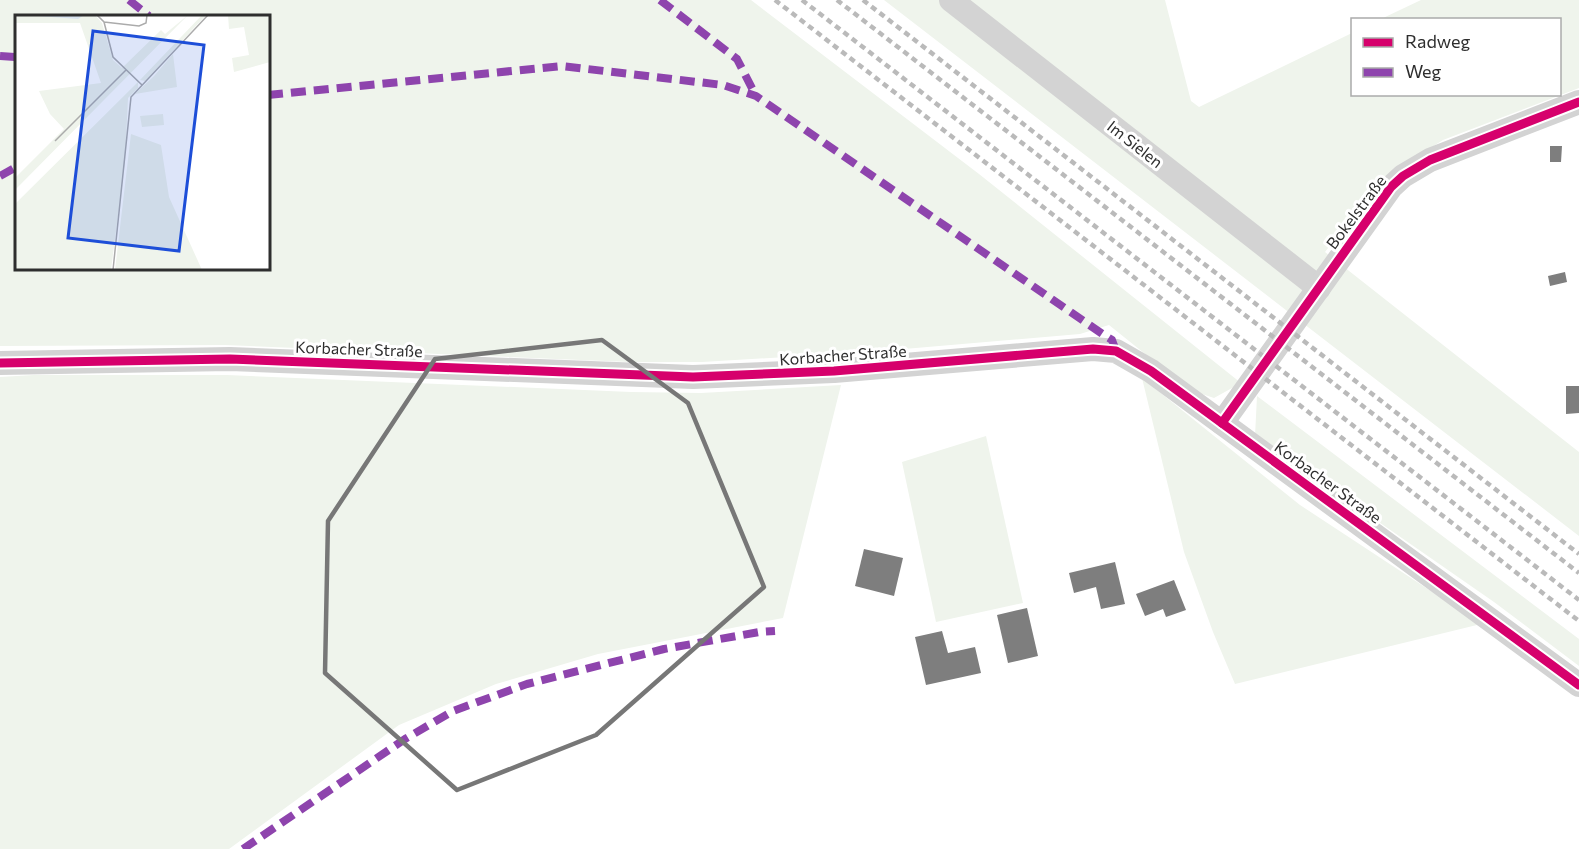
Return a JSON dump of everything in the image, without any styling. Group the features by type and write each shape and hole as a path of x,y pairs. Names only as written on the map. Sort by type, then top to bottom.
{"street":[{"name":"Im Sielen","path":"951,0 1319,288"},
{"name":"Bokelstraße","path":"1222,423 1391,187 1403,176 1430,159 1579,102"},
{"name":"Korbacher Straße","path":"0,363 230,359 693,377 834,371 1093,350 1116,351 1151,371 1579,685"}],"highlighted area":[{"path":"602,340 688,403 764,587 596,735 457,790 325,673 328,521 435,359"}],"shaded area":[{"path":"0,0 751,0 979,174 1241,383 1214,398 1190,390 1109,325 1080,334 869,352 702,362 630,362 225,345 0,346"},
{"path":"884,0 1165,0 1191,101 1199,107 1351,33 1351,96 1558,96 1443,140 1380,180 1325,252 1579,452 1579,536"},
{"path":"1421,0 1579,0 1579,88 1561,95 1561,18 1383,18"},
{"path":"227,375 701,393 841,385 783,618 598,654 496,684 399,725 229,849 0,849 0,377"},
{"path":"1142,378 1300,505 1481,624 1235,684 1184,552"},
{"path":"1257,396 1579,639 1579,666 1494,602 1255,436"},
{"path":"986,436 1023,603 936,622 902,462"}],"building":[{"path":"1550,146 1562,146 1561,162 1550,162"},
{"path":"1565,272 1567,282 1550,286 1548,276"},
{"path":"1566,386 1579,386 1579,413 1566,414"},
{"path":"864,549 903,558 894,596 855,586"},
{"path":"1115,562 1125,604 1101,609 1096,587 1074,593 1069,573"},
{"path":"1174,580 1186,610 1166,617 1163,609 1145,616 1136,594"},
{"path":"1027,608 1038,656 1008,663 997,615"},
{"path":"942,631 948,653 975,647 981,673 926,685 915,637"}],"railway":[{"path":"775,0 1579,621"},
{"path":"802,0 1579,600"},
{"path":"837,0 1579,573"},
{"path":"863,0 1579,554"}],"marked path":[{"path":"129,0 148,15"},
{"path":"660,0 737,59 756,96"},
{"path":"0,56 15,57"},
{"path":"270,95 562,66 723,85 756,96 1112,340 1116,351"},
{"path":"0,176 15,168"},
{"path":"243,849 405,739 453,711 527,684 664,649 775,631"}],"cycle path":[{"path":"1222,423 1391,187 1403,176 1430,160 1579,102"},
{"path":"0,363 230,359 693,377 834,371 1093,349 1116,351 1151,371 1579,685"}]}
